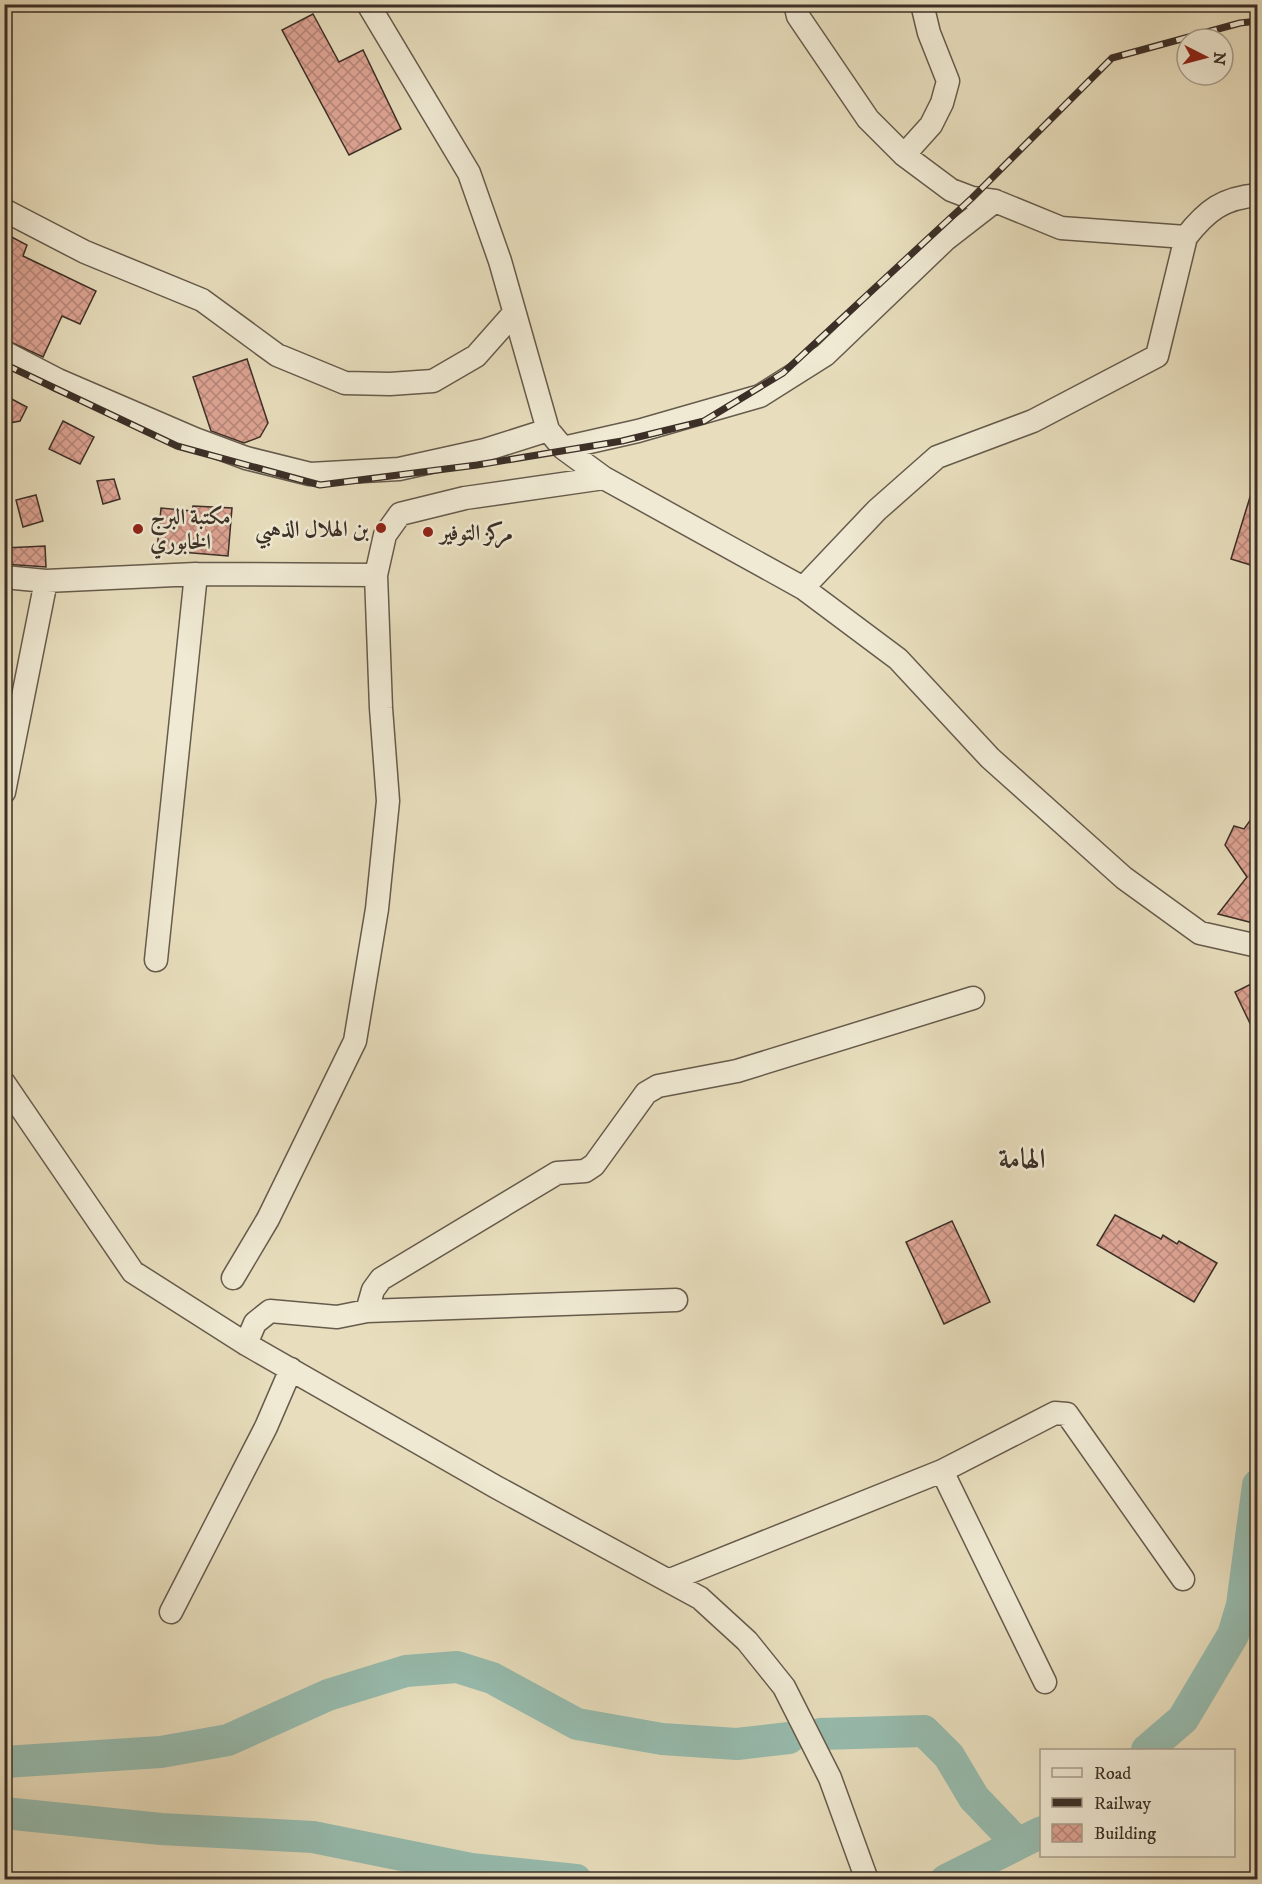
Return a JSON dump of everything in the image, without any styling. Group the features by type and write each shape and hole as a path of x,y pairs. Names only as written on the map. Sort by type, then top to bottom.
{"street":[{"path":"368,4 469,172 500,261 548,430 563,448 604,478 803,588 898,658 990,758 1124,878 1200,933 1257,946"},
{"path":"795,4 798,16 868,119 904,155 951,190 972,198 995,201 1061,228 1186,237"},
{"path":"904,155 931,125 942,103 948,81 927,27 922,4"},
{"path":"803,588 877,510 937,457 1033,421 1157,356 1186,237 1203,215 1235,197 1257,195"},
{"path":"563,448 638,431 760,396 825,355 946,239 995,201"},
{"path":"4,210 86,252 202,300 277,355 345,383 390,384 434,381 476,356 514,313"},
{"path":"4,352 58,380 195,438 246,458 310,474 399,469 486,450 548,430"},
{"path":"233,1278 268,1219 355,1041 377,909 388,801 381,708 376,575 385,535 400,514 465,498 604,478"},
{"path":"4,577 46,581 196,573 376,575"},
{"path":"156,960 196,573"},
{"path":"4,792 46,581"},
{"path":"367,1311 373,1290 381,1280 557,1173 585,1171 594,1165 646,1093 658,1086 737,1071 973,998"},
{"path":"4,1083 133,1272 246,1344 496,1487 700,1598 747,1641 784,1687 830,1778 867,1880"},
{"path":"246,1344 255,1323 263,1314 270,1311 338,1317 367,1311 676,1300"},
{"path":"171,1612 266,1427 291,1369"},
{"path":"670,1580 942,1471 1054,1413 1067,1414 1184,1579"},
{"path":"942,1471 1045,1682"}],"building":[{"path":"313,14 339,62 363,50 401,129 349,155 282,30"},
{"path":"4,233 27,245 23,256 96,291 80,324 62,316 43,357 4,339"},
{"path":"247,359 268,423 260,437 244,443 211,431 193,377"},
{"path":"4,395 27,407 20,421 4,424"},
{"path":"63,421 94,437 80,464 49,449"},
{"path":"114,479 120,499 103,504 97,481"},
{"path":"1254,484 1257,484 1257,567 1231,559"},
{"path":"36,495 43,521 23,527 16,500"},
{"path":"193,506 232,508 228,556 157,550 161,508 192,511"},
{"path":"45,546 46,567 4,564 4,548"},
{"path":"1257,811 1257,924 1218,914 1247,877 1225,845 1234,826 1244,829"},
{"path":"1257,981 1257,1038 1235,992"},
{"path":"1115,1215 1161,1239 1163,1235 1177,1244 1179,1241 1217,1263 1194,1302 1097,1245"},
{"path":"952,1221 990,1302 944,1324 906,1242"}],"waterway":[{"path":"1148,1749 1183,1719 1233,1635 1242,1605 1258,1485"},
{"path":"4,1762 161,1752 228,1740 328,1695 406,1671 457,1667 492,1678 577,1724 662,1739 737,1744 789,1738"},
{"path":"820,1734 924,1731 949,1756 974,1798 1018,1844 1040,1833"},
{"path":"4,1813 161,1829 313,1837 471,1869 576,1880"},
{"path":"946,1880 1018,1844"}],"railway":[{"path":"4,364 177,446 320,485 477,465 622,441 704,421 783,373 972,198 1112,58 1240,23 1258,21"}],"place":[{"name":"بن الهلال الذهبي","path":"381,528"},
{"name":"مكتبة البرج الخابوري","path":"138,529"},
{"name":"مركز التوفير","path":"428,532"}],"district":[{"name":"الهامة","path":"1022,1158"}]}
